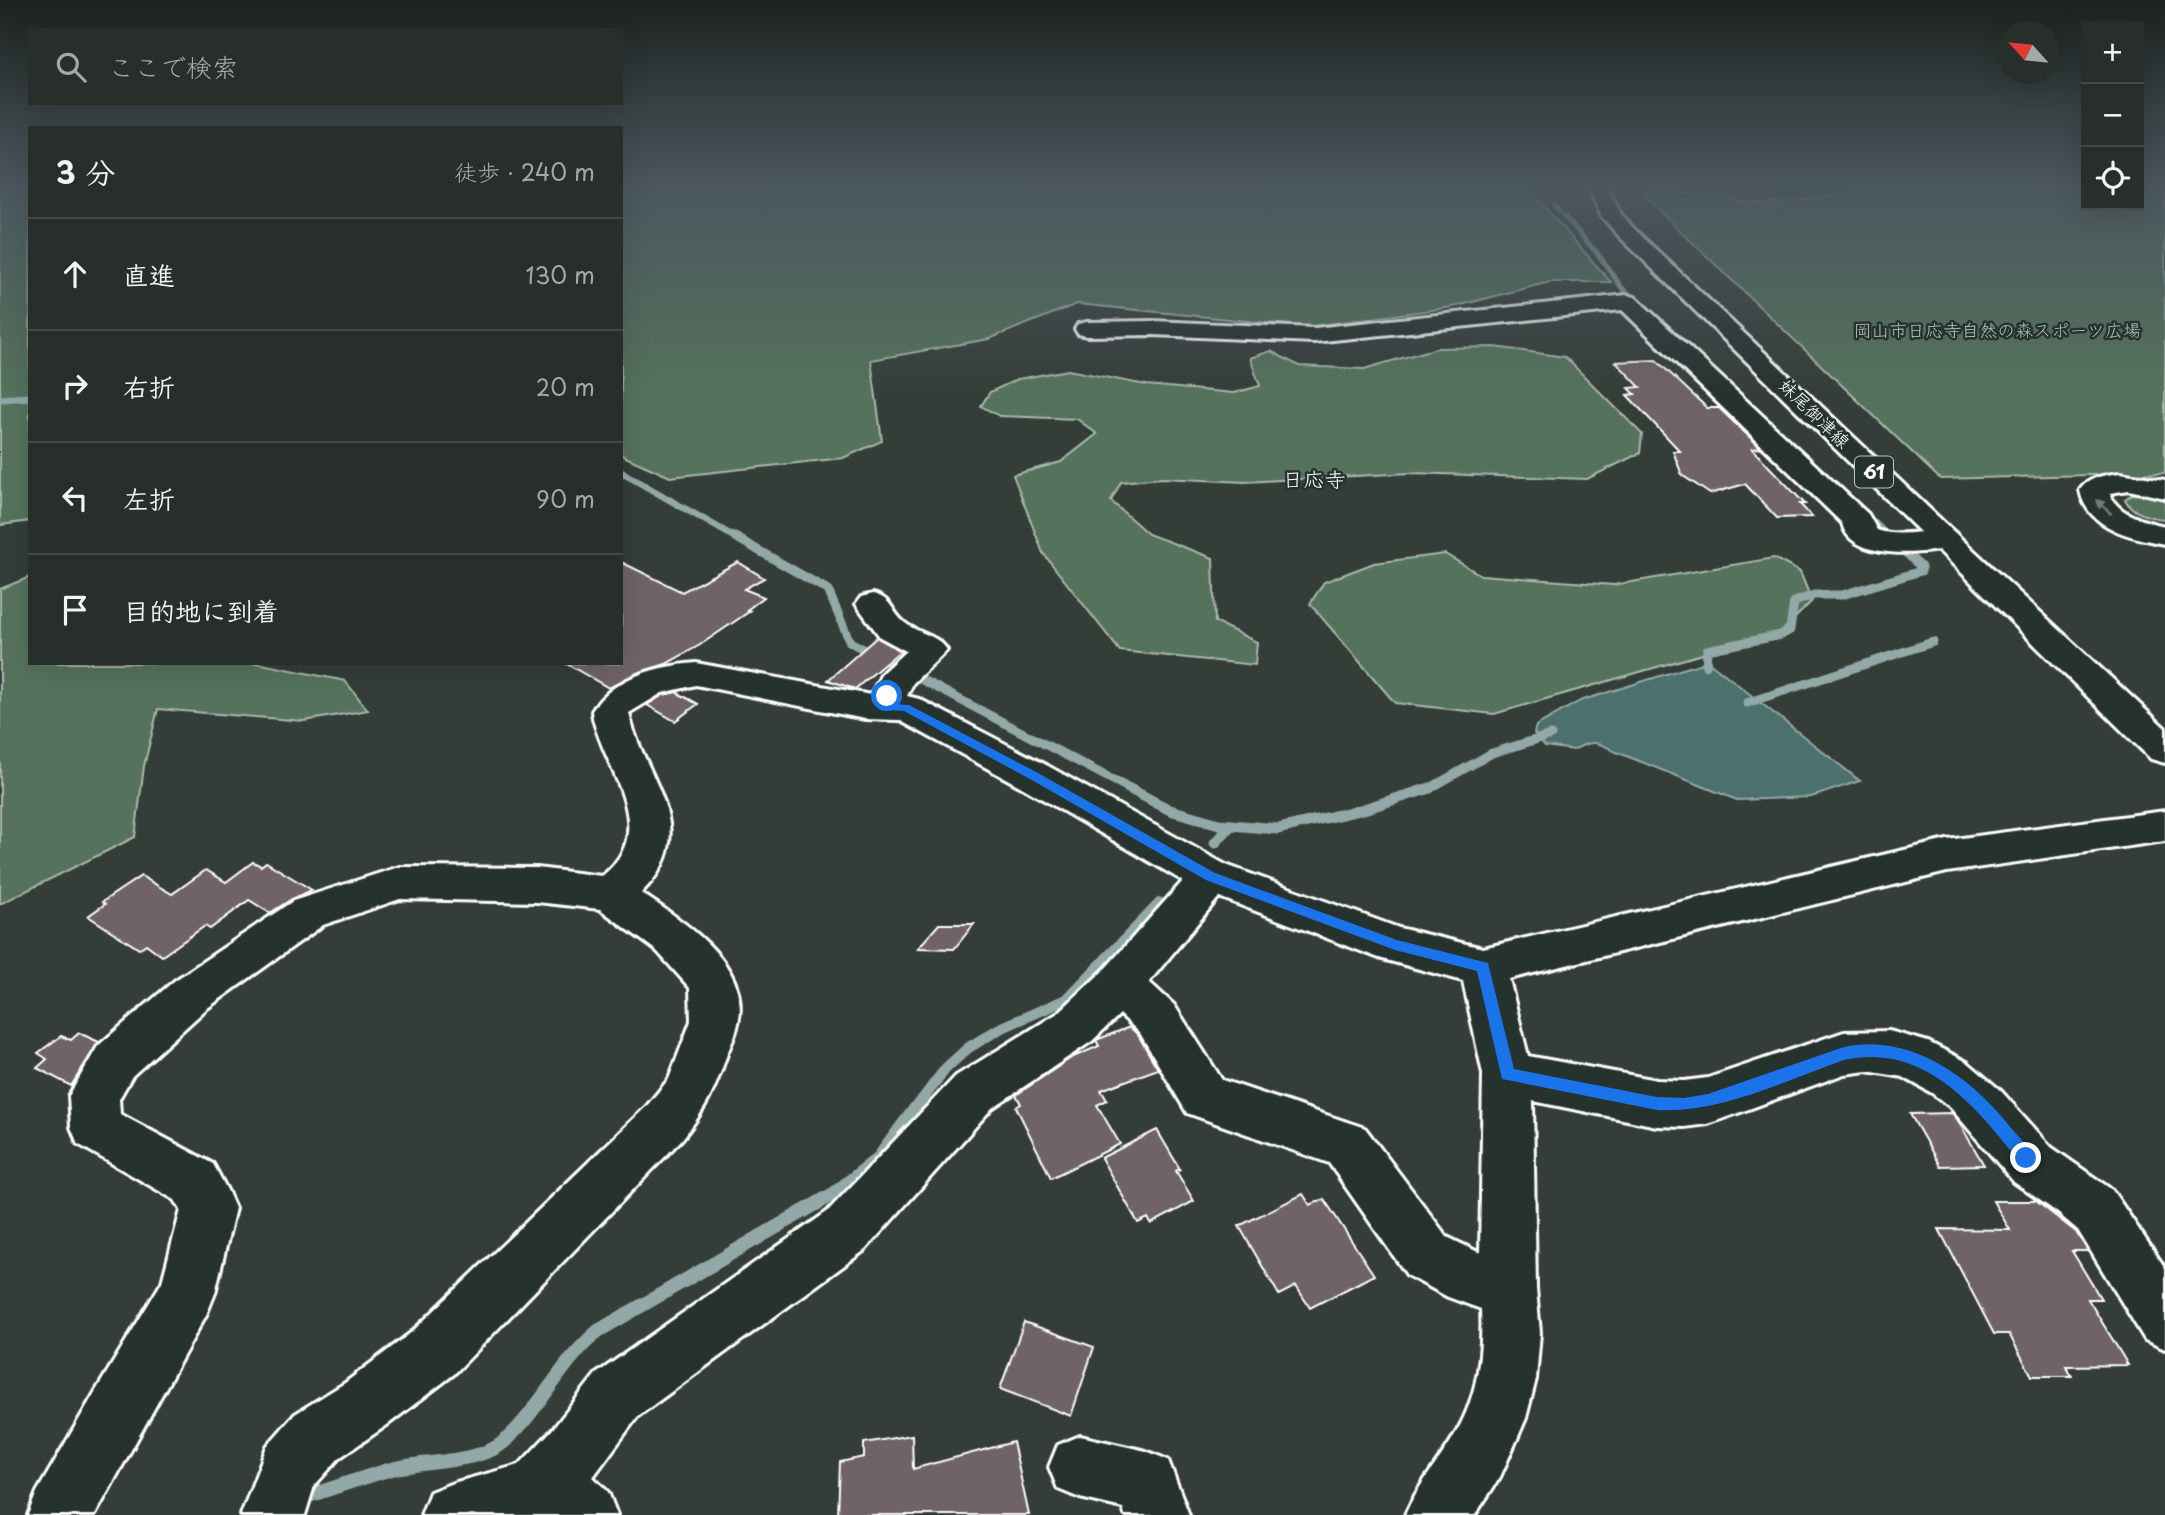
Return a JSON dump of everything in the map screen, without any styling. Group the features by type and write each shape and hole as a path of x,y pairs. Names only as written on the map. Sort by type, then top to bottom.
{"street":[{"name":"妹尾御津線","path":"1650,256 2165,750"},
{"path":"1087,329 1153,328 1314,335 1627,302 1857,520 1860,531 1870,540 1944,540"},
{"path":"2165,489 2116,482 2102,484 2095,490 2095,498 2114,517 2133,526 2165,535"},
{"path":"610,894 637,870 646,849 649,811 642,787 612,727 610,711 617,702 664,678 696,674 865,706 900,684 930,650 892,630 873,604"},
{"path":"900,684 905,708 1034,776 1211,877 1395,945 1483,967 1947,856 2165,826"},
{"path":"453,1515 537,1491 567,1496 574,1452 617,1395 846,1231 974,1092 1075,1027 1120,984 1211,877"},
{"path":"60,1515 187,1293 208,1208 194,1182 96,1127 94,1096 114,1061 190,995 308,913 399,883 537,885 610,894 673,938 702,968 713,985 715,1021 689,1092 664,1124 457,1331 366,1404 317,1436 289,1468 276,1503"},
{"path":"1437,1515 1478,1455 1496,1418 1506,1379 1511,1334 1508,1289 1508,1074 1483,967"},
{"path":"1120,984 1157,1018 1205,1097 1347,1145 1427,1256 1468,1277 1508,1289"},
{"path":"1508,1074 1657,1103 1684,1104 1708,1101 1844,1053 1864,1049 1886,1050 1909,1056 1931,1065 1966,1091 1998,1122 2026,1158 2079,1195 2096,1211 2165,1320"},
{"path":"1080,1467 1146,1482 1157,1515"}],"green space":[{"path":"0,256 28,256 28,521 0,525"},
{"path":"623,256 1588,256 1611,282 1550,282 1453,307 1307,327 1077,304 989,339 871,360 882,441 843,458 670,477 623,456"},
{"name":"岡山市日応寺自然の森スポーツ広場","path":"1706,256 2165,256 2165,473 1940,479"},
{"path":"1495,347 1565,357 1642,434 1640,453 1587,479 1411,473 1245,482 1161,478 1121,482 1111,501 1148,534 1213,558 1215,622 1257,642 1255,665 1120,651 1043,553 1013,475 1061,462 1097,434 1077,419 999,416 981,406 990,392 1018,379 1068,370 1146,385 1234,393 1260,386 1250,358 1271,351 1299,366 1364,369 1437,348"},
{"path":"2132,494 2165,500 2165,519 2147,516 2132,508 2125,499"},
{"path":"1445,554 1481,575 1614,585 1774,558 1800,572 1812,601 1782,631 1494,714 1395,703 1310,604 1324,582 1374,563"},
{"path":"28,578 28,665 267,665 345,681 368,710 304,721 158,709 144,766 135,837 0,904 0,589"}],"water":[{"path":"1708,661 1860,781 1811,797 1737,800 1599,744 1585,744 1574,750 1545,746 1534,733 1536,726 1580,701"}],"building":[{"path":"1656,360 1707,408 1719,408 1761,448 1752,449 1805,504 1800,504 1812,517 1777,518 1745,484 1710,494 1682,475 1673,451 1680,451 1627,395 1635,394 1629,388 1640,387 1616,362"},
{"path":"738,562 764,578 744,589 764,597 747,610 750,611 666,664 637,673 609,688 569,665 623,665 623,563 682,592"},
{"path":"877,637 900,651 855,689 828,680"},
{"path":"676,692 698,704 675,721 647,705 663,695"},
{"path":"253,862 261,866 266,862 312,890 270,913 249,900 210,929 205,926 162,956 146,944 139,949 88,916 105,904 102,902 141,876 172,894 206,870 226,882"},
{"path":"939,924 974,924 954,949 918,948"},
{"path":"1130,1027 1138,1035 1158,1069 1101,1090 1107,1100 1097,1105 1120,1144 1051,1178 1016,1107 1021,1104 1016,1095 1071,1058 1099,1046 1096,1040"},
{"path":"79,1033 99,1042 71,1086 37,1068 47,1059 38,1053 61,1036 71,1040"},
{"path":"1952,1113 1984,1165 1940,1166 1910,1114"},
{"path":"1157,1130 1180,1169 1176,1171 1194,1201 1151,1224 1148,1218 1138,1223 1101,1158"},
{"path":"1303,1194 1310,1205 1324,1199 1374,1275 1310,1308 1296,1286 1279,1295 1239,1226"},
{"path":"1993,1201 2036,1201 2076,1232 2088,1251 2072,1251 2101,1299 2088,1299 2128,1365 2066,1366 2072,1376 2032,1376 2009,1334 1994,1334 1939,1229 2010,1230"},
{"path":"1024,1322 1094,1347 1071,1416 1000,1389"},
{"path":"912,1435 913,1469 1013,1442 1029,1515 838,1515 840,1462 864,1457 864,1443"}],"waterway":[{"path":"1599,256 1622,288 1643,305"},
{"path":"0,399 28,397"},
{"path":"623,473 738,539"},
{"path":"1863,512 1891,539"},
{"path":"735,537 828,590 850,642 1132,790"},
{"path":"1706,666 1707,650 1781,635 1790,630 1794,602 1814,595 1842,595 1921,571 1921,567 1889,537"},
{"path":"1747,703 1933,642"},
{"path":"1427,790 1492,753 1551,735"},
{"path":"1128,788 1170,810 1231,825"},
{"path":"1231,825 1278,829 1364,809 1430,788"},
{"path":"1215,843 1231,825"},
{"path":"915,1109 946,1068 968,1048 999,1029 1067,999 1160,903"},
{"path":"300,1499 392,1469 482,1454 495,1448 518,1428 573,1357 598,1331 835,1193 879,1158 916,1108"}],"district":[{"name":"日応寺","path":"1314,480"}],"route":[{"path":"887,696 889,707 905,708 1034,776 1211,877 1395,945 1483,967 1508,1074 1657,1103 1684,1104 1708,1101 1844,1053 1864,1049 1886,1050 1931,1065 1966,1091 1998,1122 2026,1158"}]}
